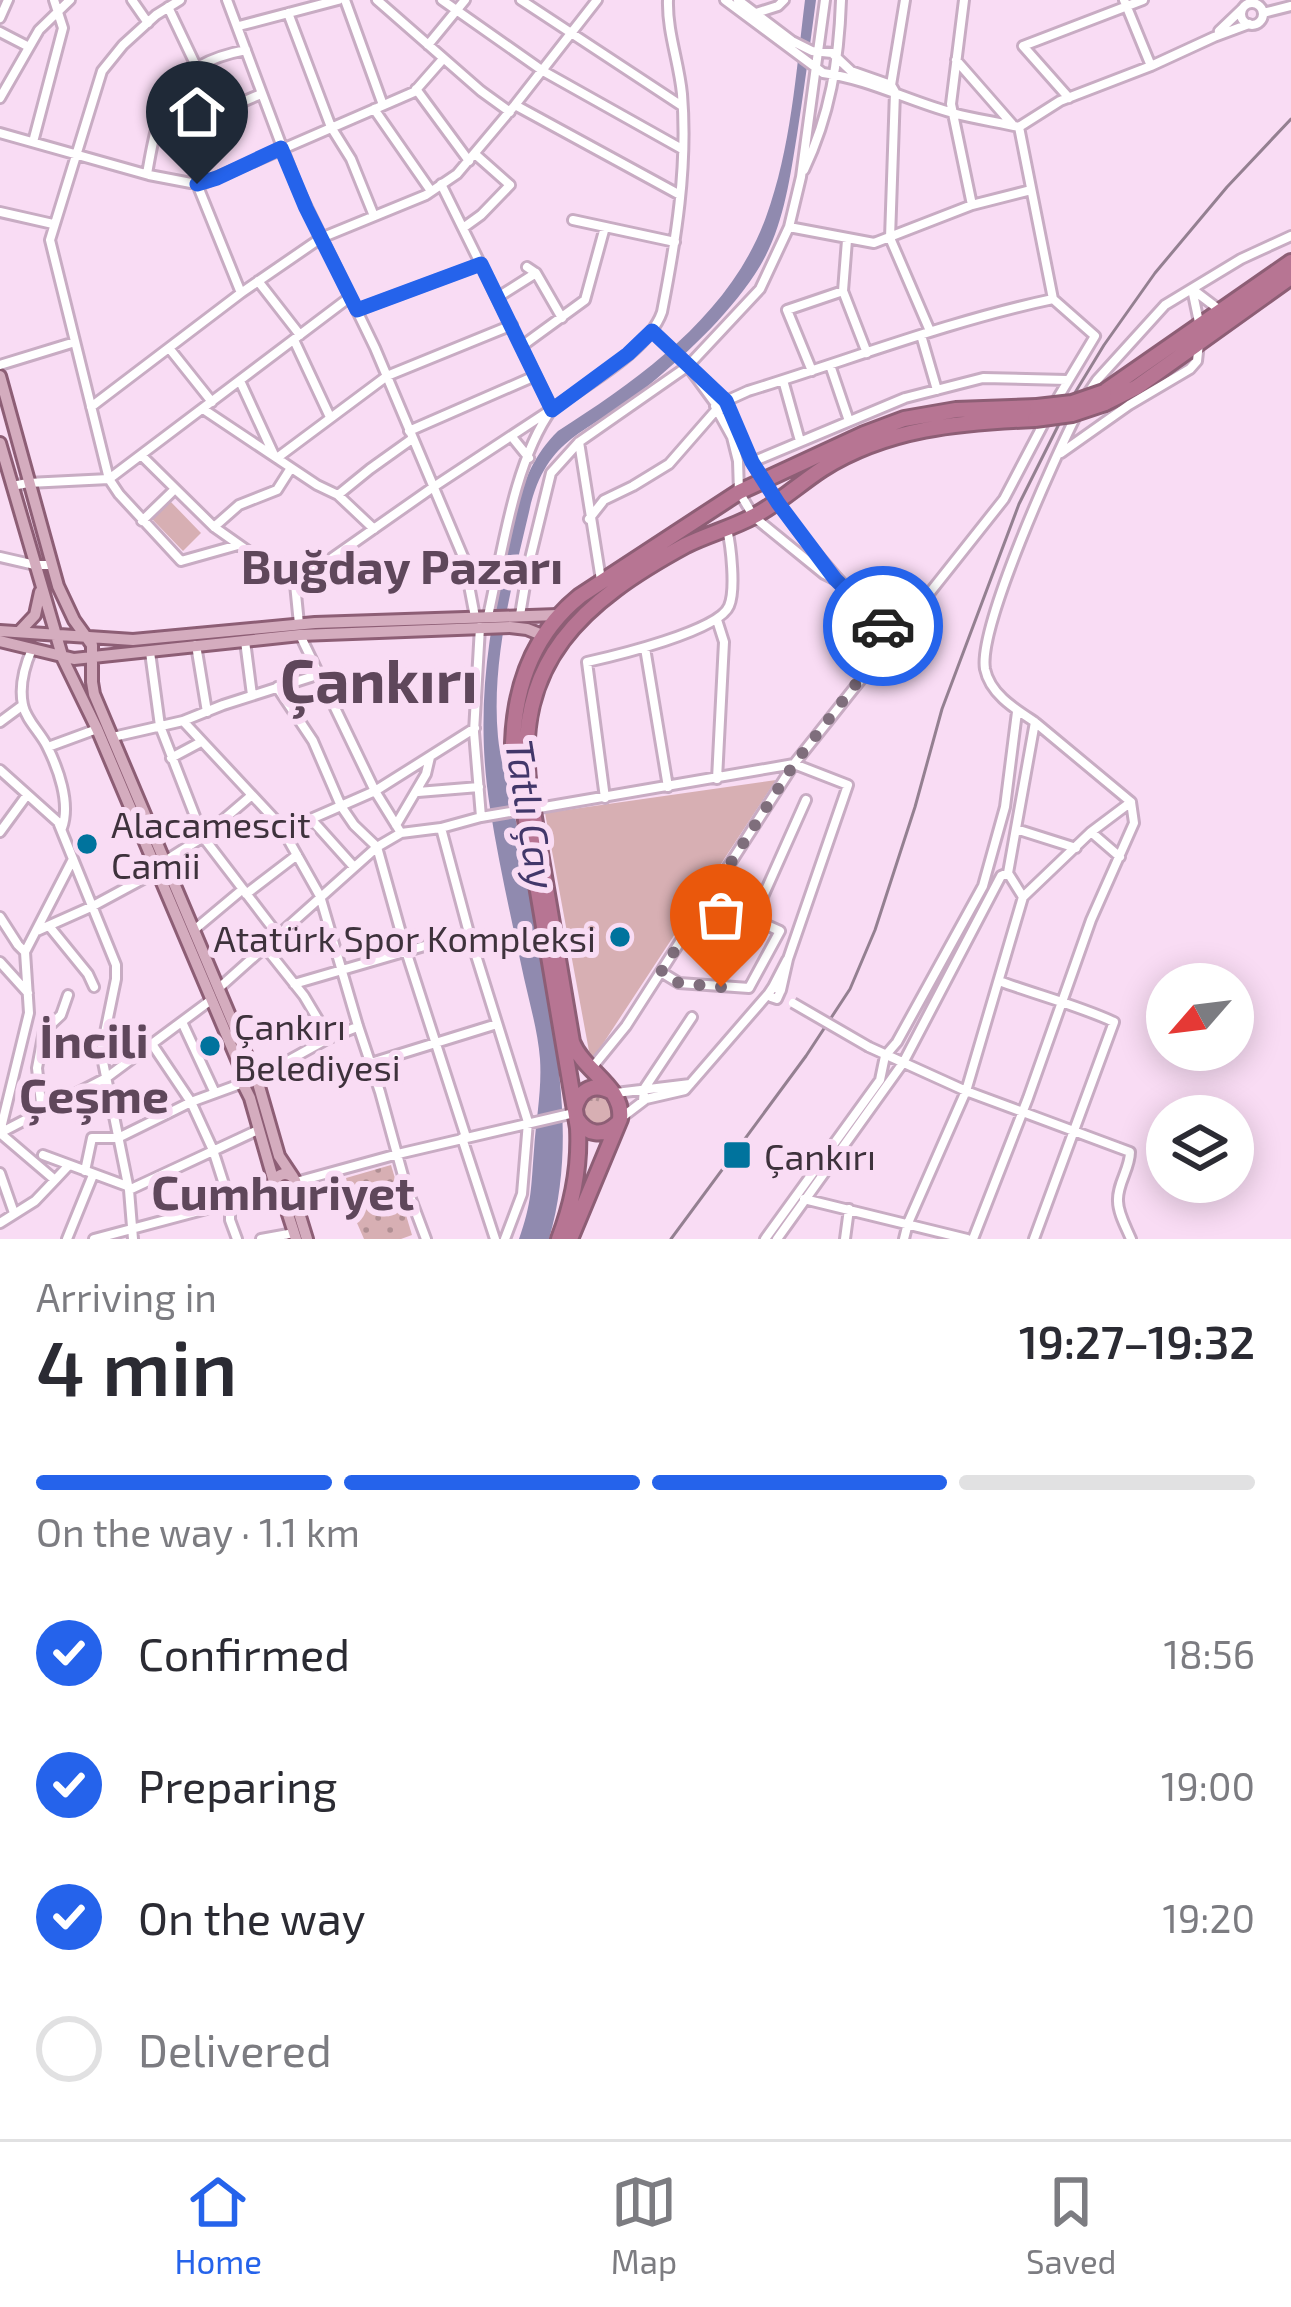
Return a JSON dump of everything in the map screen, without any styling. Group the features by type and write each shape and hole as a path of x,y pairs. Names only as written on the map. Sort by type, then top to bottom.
{"highway":[{"path":"559,1239 577,1172 573,1114 514,753 514,719 522,680 542,635 580,596 739,492 864,434 913,417 956,410 1072,414 1137,387 1221,311 1291,262"},
{"path":"1200,334 1291,277"},
{"path":"570,1239 621,1107 572,1042 524,810 528,715 552,656 582,615 608,594 689,544 754,517 822,470 888,438 942,425 1036,413"},
{"path":"573,1114 579,1097 592,1088 614,1093"},
{"path":"573,1114 595,1133 607,1131 620,1119"}],"main road":[{"path":"0,377 51,565 68,609 92,645 92,688 212,1000 250,1081 275,1189 295,1236"},
{"path":"0,443 62,657 219,988 280,1160 295,1182 307,1239"},
{"path":"17,633 37,610 41,583"},
{"path":"0,631 148,639 559,615"},
{"path":"515,619 542,635"},
{"path":"0,641 62,657 92,657 299,630"},
{"path":"275,1189 282,1174 295,1182"},
{"path":"275,1189 287,1197 295,1182"}],"street":[{"path":"0,18 8,0"},
{"path":"33,142 63,28 54,0"},
{"path":"0,98 5,78 39,30 70,0"},
{"path":"132,0 148,23"},
{"path":"180,0 123,45 102,71 50,239 109,479 181,561 238,545"},
{"path":"227,0 281,148 387,376 464,559 484,621"},
{"path":"239,26 341,0 378,107 431,191"},
{"path":"377,0 442,59 513,108 680,195"},
{"path":"442,0 543,70 682,149"},
{"path":"428,45 465,0"},
{"path":"521,0 682,106"},
{"path":"295,584 552,410 652,331 662,312 680,195 682,92 672,43 671,0"},
{"path":"724,0 815,58 824,73 893,88"},
{"path":"738,0 796,47"},
{"path":"515,619 550,473 579,442 688,366 760,289 789,227 801,177 825,0"},
{"path":"801,177 819,138 836,74 841,0"},
{"path":"904,0 893,88 890,238 926,333 937,390"},
{"path":"964,0 950,104 972,205"},
{"path":"1069,98 1023,46 1143,0"},
{"path":"92,407 321,238 431,191 457,174 572,35 594,1"},
{"path":"778,30 781,3"},
{"path":"756,14 781,3"},
{"path":"1126,4 1151,66"},
{"path":"1214,37 1244,5 1291,6"},
{"path":"1244,5 1241,17 1249,24"},
{"path":"168,7 197,68"},
{"path":"815,58 827,51 851,71 952,113 1016,126 1069,98 1258,23 1261,7"},
{"path":"288,13 331,127 351,159 374,216"},
{"path":"0,32 29,46"},
{"path":"147,174 155,126 178,83 212,57 246,50"},
{"path":"0,133 197,184 416,89 442,59"},
{"path":"590,1070 626,1026 794,764 1004,499 1095,336 1053,298 1016,126 956,60"},
{"path":"416,89 472,157 510,184 464,229"},
{"path":"161,110 226,109 261,94"},
{"path":"197,184 241,293"},
{"path":"441,184 552,410"},
{"path":"789,227 874,243 972,205 1030,190"},
{"path":"0,212 53,224"},
{"path":"574,220 675,242"},
{"path":"522,346 588,295 605,227"},
{"path":"801,1198 970,1239 1023,1112 1091,920 1134,824 1131,802 997,693 989,680 984,662 999,599 1057,456 1097,380 1156,314 1240,259 1291,236"},
{"path":"847,240 843,291 867,353"},
{"path":"357,310 481,264"},
{"path":"498,297 532,270 562,318"},
{"path":"258,281 297,338 330,417"},
{"path":"1191,289 1221,311"},
{"path":"1057,456 1197,361 1200,334 1191,289"},
{"path":"812,371 787,310 843,291"},
{"path":"12,486 109,479 350,297"},
{"path":"590,519 604,500 669,464 721,405 748,391 1007,308 1053,298"},
{"path":"276,458 387,376 512,325"},
{"path":"652,331 721,405 778,503 835,579 893,636"},
{"path":"0,365 75,342"},
{"path":"169,348 212,402"},
{"path":"830,365 849,421"},
{"path":"338,496 411,435 536,376"},
{"path":"752,462 904,398 983,378 1067,380"},
{"path":"783,380 800,441"},
{"path":"240,381 276,458"},
{"path":"721,405 738,460 739,492 754,517 835,579"},
{"path":"203,409 338,496 374,529"},
{"path":"486,816 475,728 484,621 515,496 552,410"},
{"path":"512,437 529,458"},
{"path":"579,442 601,582"},
{"path":"141,455 214,527 295,584"},
{"path":"214,527 239,505 277,490 291,468"},
{"path":"142,521 175,489"},
{"path":"604,797 587,662 644,648 717,620 729,607 733,554 727,529"},
{"path":"0,557 51,565"},
{"path":"295,584 299,630 317,675 399,829"},
{"path":"717,620 724,642 717,779"},
{"path":"245,640 253,695"},
{"path":"196,645 207,712"},
{"path":"644,648 668,787"},
{"path":"32,649 25,665 23,705 48,747 63,790 61,830"},
{"path":"149,650 160,726 203,837 278,935"},
{"path":"112,737 183,721 317,675"},
{"path":"277,687 313,741 341,806 377,848 495,1239"},
{"path":"0,722 23,705"},
{"path":"776,1239 880,1080 885,1056 983,886 1005,807 1017,710"},
{"path":"183,721 286,836 320,896 426,1239"},
{"path":"765,1239 902,1063 1005,874 1035,722"},
{"path":"286,836 311,819 376,791 475,728"},
{"path":"48,747 97,729"},
{"path":"171,758 202,742"},
{"path":"219,988 399,829 426,774 430,754"},
{"path":"399,829 441,828 486,816 794,764 848,784 776,993 685,1090 643,1101 620,1119"},
{"path":"0,770 58,822 116,965 101,1052 129,1188 133,1234"},
{"path":"417,792 479,787"},
{"path":"0,832 27,795"},
{"path":"44,925 93,906 160,867 252,795"},
{"path":"661,972 679,983 749,988 780,932 752,920 806,800"},
{"path":"904,1239 966,1090 1024,897 1091,832 1131,802"},
{"path":"311,819 354,867"},
{"path":"441,828 497,1024 532,1121 522,1194 506,1239"},
{"path":"1016,829 1076,848"},
{"path":"1091,832 1120,857"},
{"path":"991,863 1002,854 1011,859"},
{"path":"194,930 297,855"},
{"path":"0,1133 29,1013 26,952 44,925 73,859"},
{"path":"991,863 1024,897"},
{"path":"708,899 756,911"},
{"path":"0,916 26,952"},
{"path":"44,925 94,987"},
{"path":"294,984 469,933"},
{"path":"265,947 329,1038"},
{"path":"0,962 29,994"},
{"path":"999,981 1114,1022 1034,1239"},
{"path":"776,993 885,1056 1130,1152 1117,1205 1131,1239"},
{"path":"42,1112 38,1068 44,1031 61,1016 68,995"},
{"path":"0,1133 106,1078 212,1000"},
{"path":"643,1101 644,1089 692,1017"},
{"path":"182,1022 215,1093"},
{"path":"371,1063 497,1024"},
{"path":"68,1239 89,1173 92,1138 118,1138 191,1102 250,1081 358,1026"},
{"path":"152,1044 191,1102 213,1150 237,1239"},
{"path":"614,1093 692,1084"},
{"path":"295,1182 573,1114"},
{"path":"43,1155 129,1188 259,1130"},
{"path":"0,1133 56,1180"},
{"path":"0,1223 35,1201 68,1165"},
{"path":"0,1172 14,1214"},
{"path":"94,1239 133,1234 275,1189"},
{"path":"845,1239 849,1209"},
{"path":"261,1239 295,1236"}],"green space":[{"path":"170,501 201,533 183,551 152,519"},
{"name":"Atatürk Spor Kompleksi","path":"776,780 591,1062 545,813"},
{"path":"598,1095 609,1099 613,1110 609,1121 598,1125 587,1121 583,1110 587,1099"},
{"path":"391,1165 412,1235 364,1239 346,1178"}],"shaded area":[{"path":"805,0 816,0 797,135 784,207 765,258 731,306 688,351 642,391 558,451 537,486 516,567 500,652 498,737 553,1030 563,1134 562,1169 549,1239 519,1239 530,1195 540,1059 494,829 484,743 488,650 513,521 529,473 546,444 680,340 707,313 750,252 781,165"}],"railway":[{"path":"671,1239 850,989 875,930 942,709 1019,504 1073,396 1155,273 1291,119"}],"way so far":[{"path":"721,987 679,983 661,972 794,764 893,636 883,626"}],"place":[{"name":"Alacamescit Camii","path":"87,844"},
{"name":"Atatürk Spor Kompleksi","path":"620,937"},
{"name":"Çankırı Belediyesi","path":"210,1046"},
{"name":"Çankırı","path":"737,1155"}],"district":[{"name":"Buğday Pazarı","path":"402,565"},
{"name":"Çankırı","path":"379,679"},
{"name":"İncili Çeşme","path":"94,1066"},
{"name":"Cumhuriyet","path":"283,1191"}],"route":[{"path":"197,184 281,148 357,310 481,264 552,410 652,331 726,401 752,462 778,503 835,579 883,626"}],"water label":[{"name":"Tatlı Çay","path":"532,814"}]}
